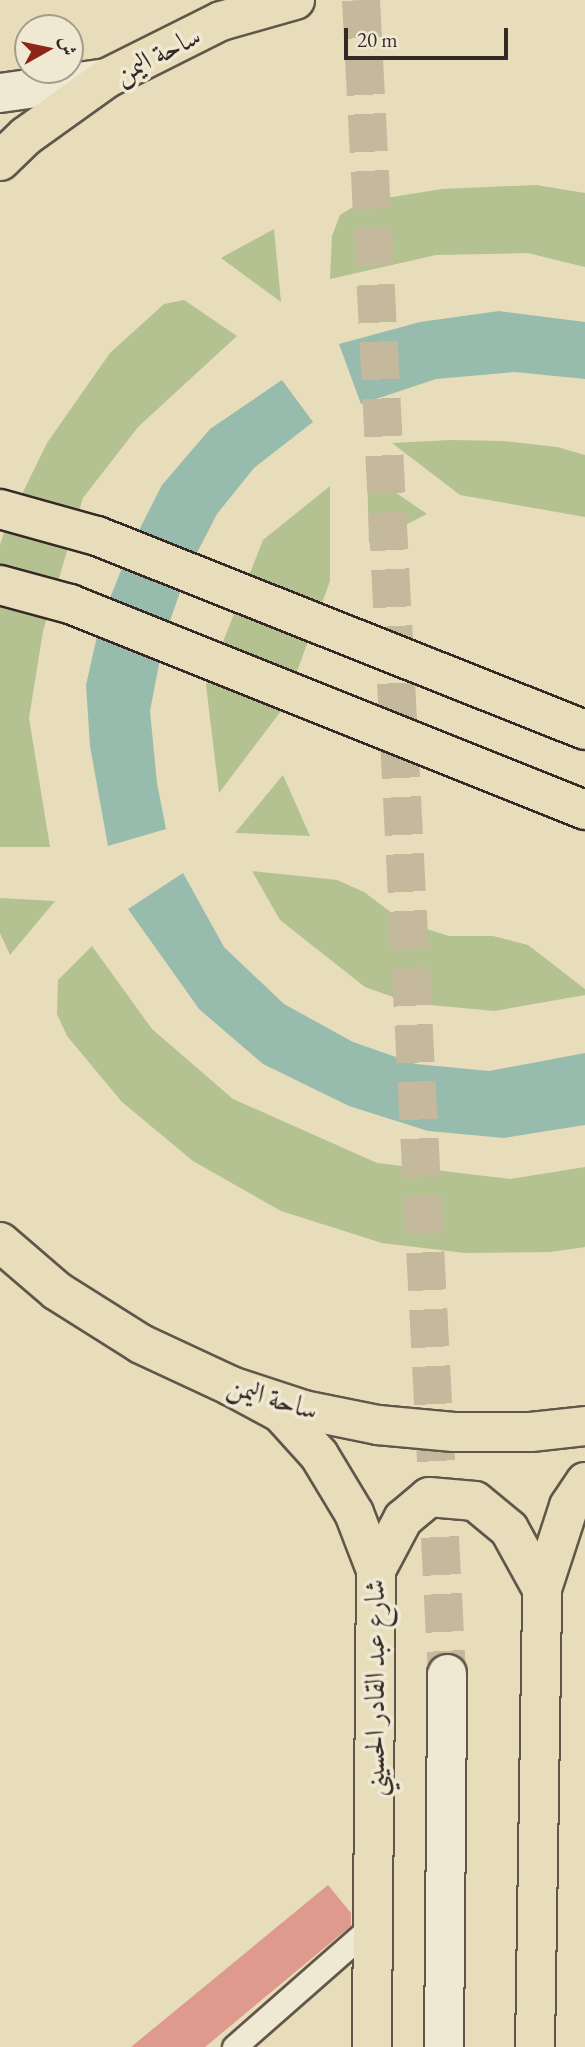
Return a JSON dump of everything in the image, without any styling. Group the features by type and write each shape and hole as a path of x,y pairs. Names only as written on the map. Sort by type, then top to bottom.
{"main road":[{"name":"ساحة اليمن","path":"0,161 26,136 107,78 220,21 295,0"},
{"path":"0,93 107,78"},
{"path":"0,509 97,536 585,730"},
{"path":"0,585 70,604 585,810"},
{"name":"ساحة اليمن","path":"0,1242 57,1291 141,1344 232,1387 304,1410 378,1425 454,1433 531,1432 585,1426"},
{"name":"شارع عبد القادر الحسيني","path":"232,1387 281,1413 319,1455 354,1513 376,1570 372,2047"},
{"path":"535,2047 542,1589 569,1506 585,1482"},
{"path":"376,1570 402,1519 429,1497 475,1501 509,1529 542,1589"},
{"path":"444,2047 447,1674"}],"lane":[{"path":"234,2047 373,1925"}],"green space":[{"path":"536,185 585,193 585,267 528,253 436,255 330,279 332,236 340,215 361,202 442,189"},
{"path":"274,229 281,302 221,258"},
{"path":"184,300 237,336 138,427 83,498 43,631 29,718 50,847 0,847 0,545 5,529 47,443 110,353 164,304"},
{"path":"504,441 557,447 585,455 585,517 460,495 392,443"},
{"path":"367,473 427,514 369,543"},
{"path":"330,486 330,581 284,707 219,793 206,685 263,540"},
{"path":"283,775 310,836 235,833"},
{"path":"252,871 337,880 364,892 396,916 420,927 449,936 493,936 528,945 585,989 585,995 494,1011 410,1003 365,987 280,920"},
{"path":"0,898 55,901 10,955 0,933"},
{"path":"92,946 152,1029 233,1099 377,1163 510,1179 585,1167 585,1247 551,1252 465,1253 382,1243 281,1211 193,1161 122,1102 67,1036 57,1014 58,980"}],"shaded area":[{"path":"499,311 585,322 585,379 515,372 436,379 361,404 339,344 420,322"},
{"path":"282,380 313,422 254,468 217,514 187,572 164,638 150,711 157,783 166,829 108,846 90,746 86,685 100,623 130,548 162,485 210,429"},
{"path":"183,873 224,947 284,1004 353,1042 416,1064 489,1071 585,1053 585,1125 504,1138 428,1131 349,1106 263,1064 199,1009 128,909"}],"building":[{"path":"328,1885 351,1913 351,1926 205,2047 131,2047"}],"tunnel":[{"path":"361,0 447,1674"}]}
